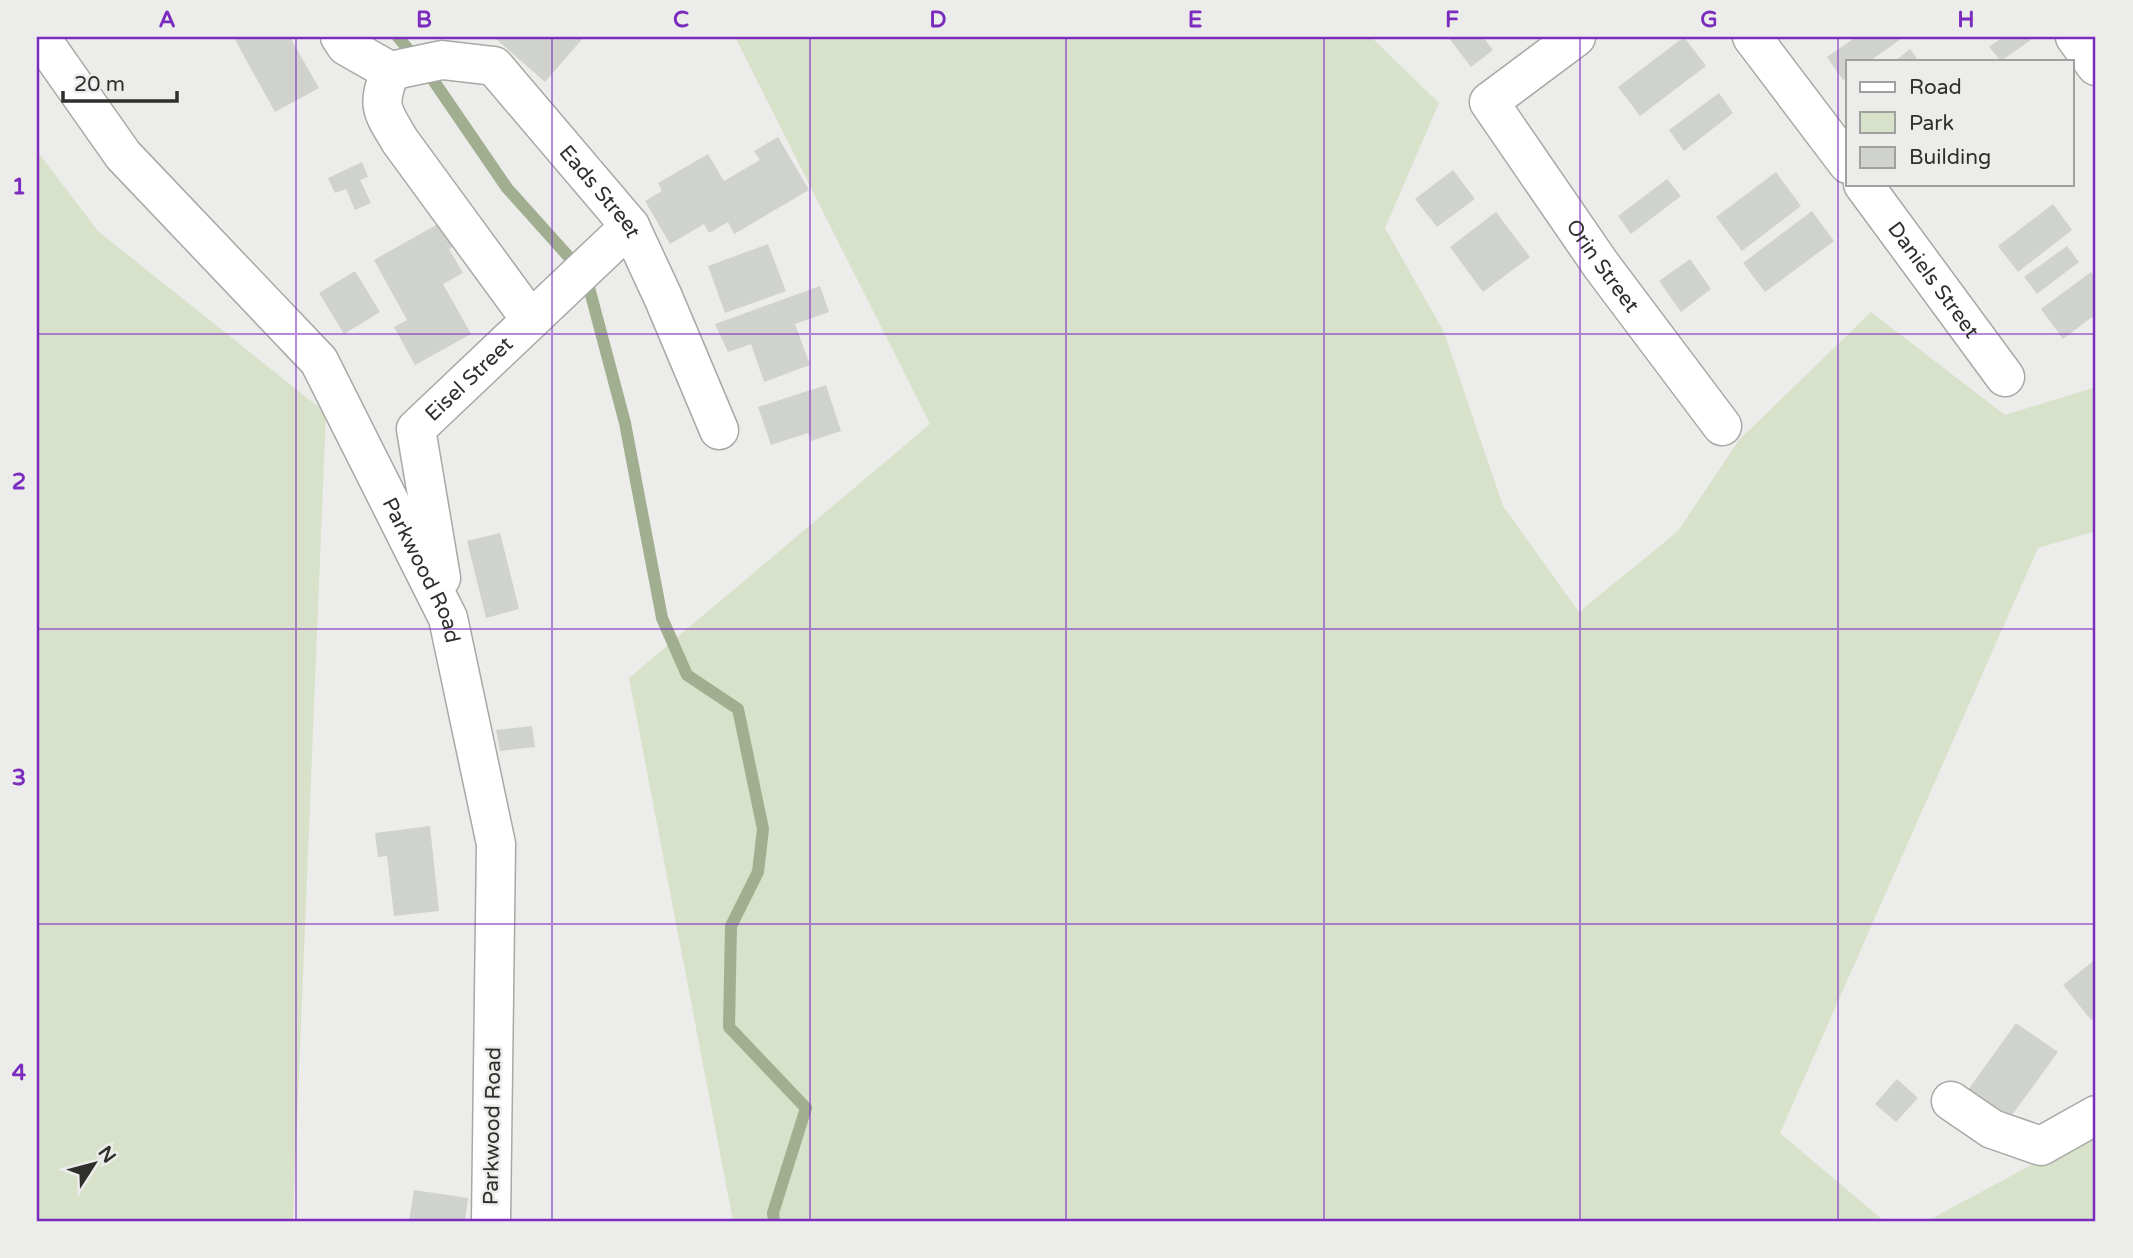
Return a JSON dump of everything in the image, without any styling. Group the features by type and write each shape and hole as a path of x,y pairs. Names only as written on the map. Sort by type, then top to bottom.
{"street":[{"name":"Parkwood Road","path":"40,37 123,155 319,361 448,618 496,844 491,1221"},
{"path":"340,37 346,46 390,71 381,96 383,112 400,141 530,320"},
{"name":"Orin Street","path":"1576,37 1489,102 1601,265 1722,426"},
{"path":"1752,37 1846,161"},
{"path":"2075,37 2096,66"},
{"name":"Eads Street","path":"390,71 442,60 494,66 617,238 663,297 719,430"},
{"name":"Daniels Street","path":"1864,186 2005,377"},
{"name":"Eisel Street","path":"448,618 416,429 617,238"},
{"path":"1951,1101 1992,1129 2041,1146 2096,1115"}],"green space":[{"path":"735,37 1371,37 1439,103 1385,228 1444,332 1503,506 1579,612 1678,531 1739,440 1871,312 2005,415 2096,387 2096,531 2038,548 1780,1133 1884,1221 733,1221 629,678 930,424"},
{"path":"37,151 98,231 326,413 293,1221 37,1221"},
{"path":"2096,1130 2096,1221 1927,1221"}],"building":[{"path":"290,37 319,88 275,112 234,38"},
{"path":"584,37 545,82 496,39"},
{"path":"1448,37 1483,37 1493,50 1471,67"},
{"path":"1684,37 1706,66 1640,116 1618,87"},
{"path":"1856,37 1901,39 1871,60 1846,60 1846,78 1843,80 1827,57"},
{"path":"2003,37 2028,37 2031,40 2002,60 1989,47"},
{"path":"1910,49 1918,60 1896,60"},
{"path":"1719,93 1733,113 1684,151 1669,130"},
{"path":"778,137 809,190 734,234 728,222 709,233 704,224 670,244 645,201 662,191 658,183 708,154 724,181 760,160 754,151"},
{"path":"362,162 368,177 360,180 371,203 355,210 346,189 335,193 328,178"},
{"path":"1453,170 1475,199 1437,227 1415,199"},
{"path":"1776,172 1801,206 1742,251 1716,217"},
{"path":"1667,179 1681,196 1631,234 1618,216"},
{"path":"2053,204 2072,230 2018,272 1998,246"},
{"path":"1812,211 1834,241 1765,292 1743,263"},
{"path":"1496,212 1530,257 1483,292 1450,247"},
{"path":"445,220 458,243 449,249 463,273 443,284 471,334 415,365 394,327 407,320 374,260"},
{"path":"768,244 786,291 725,313 708,266"},
{"path":"2067,246 2079,262 2037,294 2024,277"},
{"path":"1690,259 1711,289 1681,312 1659,281"},
{"path":"355,271 380,312 344,334 319,293"},
{"path":"2091,272 2096,280 2096,314 2063,339 2041,309"},
{"path":"820,286 829,312 795,324 810,365 764,382 751,344 728,352 715,324"},
{"path":"826,385 841,431 811,441 808,433 771,445 758,407"},
{"path":"500,533 519,609 486,618 467,541"},
{"path":"532,726 535,747 500,751 496,730"},
{"path":"430,826 439,911 394,916 387,856 378,857 375,833"},
{"path":"2096,959 2096,1016 2091,1020 2063,985"},
{"path":"2016,1023 2058,1052 2004,1126 1963,1097"},
{"path":"1897,1079 1918,1098 1896,1122 1875,1104"},
{"path":"414,1190 468,1198 465,1221 409,1221"}],"waterway":[{"path":"398,37 431,77 507,188 586,276 625,423 662,618 687,675 738,709 763,829 758,872 731,926 729,1027 806,1108 773,1213 774,1221"}]}
